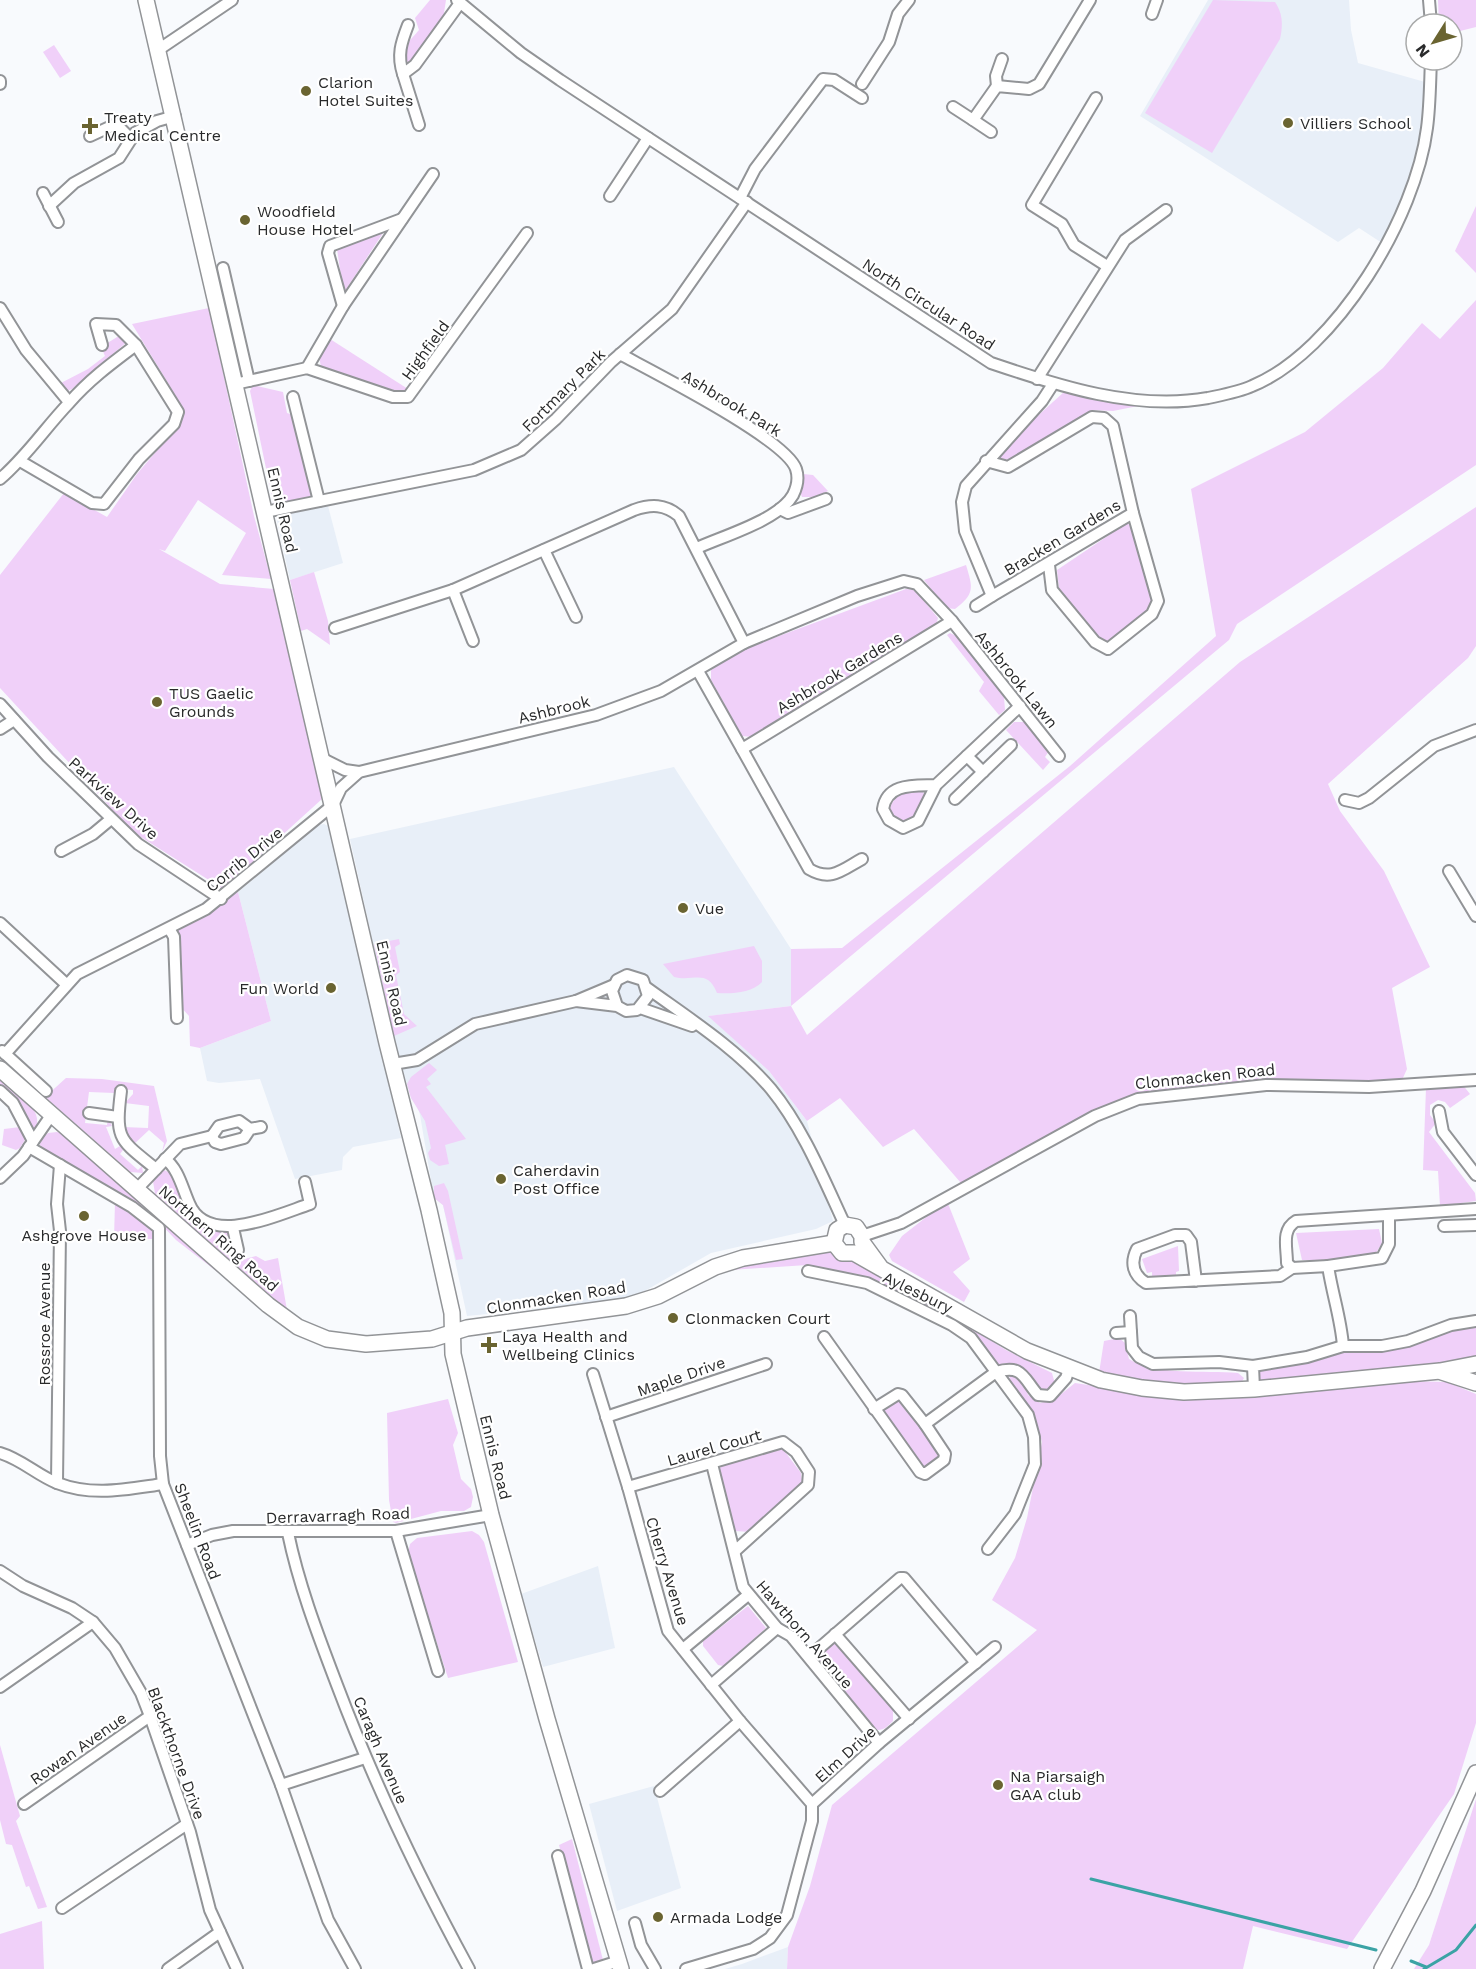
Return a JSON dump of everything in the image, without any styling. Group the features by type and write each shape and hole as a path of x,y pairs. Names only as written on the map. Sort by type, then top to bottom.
{"main road":[{"name":"Ennis Road","path":"146,0 242,382 264,512 429,1210 452,1313 453,1354 491,1515 547,1719 620,1965"},
{"name":"Northern Ring Road","path":"0,1069 268,1305 298,1327 327,1339 366,1344 432,1339 453,1333"},
{"path":"860,1244 842,1253 834,1243 837,1230 845,1225 856,1227 860,1244 881,1268 1027,1351 1101,1380 1142,1388 1184,1392 1254,1389 1440,1371 1476,1364"},
{"name":"Clonmacken Road","path":"453,1333 467,1328 626,1306 658,1296 715,1267 743,1258 834,1243"},
{"path":"1440,1371 1476,1383"},
{"path":"1382,1969 1423,1891 1476,1773"}],"street":[{"path":"158,50 232,0"},
{"path":"862,84 889,42 898,14 909,0"},
{"path":"997,86 1029,89 1039,84 1090,0"},
{"path":"1152,14 1157,0"},
{"path":"403,75 414,66 458,1"},
{"name":"North Circular Road","path":"458,1 528,58 982,358 1053,384 1160,402 1208,398 1252,386 1292,362 1322,333 1378,264 1397,229 1414,181 1427,129 1430,72"},
{"path":"408,25 399,49 399,60 419,125"},
{"path":"973,120 997,86 996,76 1002,59"},
{"name":"Fortmary Park","path":"264,512 478,469 521,450 541,434 620,354 672,309 743,200 755,169 823,79 834,80 862,98"},
{"path":"1096,98 1032,205 1062,224 1074,245 1107,266"},
{"path":"954,107 991,132"},
{"path":"49,206 56,203 74,183 119,158 130,138 157,121 175,116"},
{"path":"90,136 116,124 130,138"},
{"path":"610,196 648,138"},
{"path":"223,268 242,382 307,368 343,306 433,174"},
{"path":"43,193 58,222"},
{"path":"1037,378 1125,240 1166,210"},
{"path":"343,306 328,253 330,246 402,219"},
{"name":"Highfield","path":"307,368 393,397 408,397 527,233"},
{"path":"0,308 26,350 69,402"},
{"path":"20,461 92,503 104,504 139,459 178,416 176,406 136,345 116,325 95,319 102,345"},
{"path":"0,479 20,461 69,402 99,373 136,345"},
{"name":"Ashbrook Park","path":"620,354 755,431 780,450 796,467 798,482 792,497"},
{"name":"Bracken Gardens","path":"992,596 965,531 962,502 966,486 1042,401 1053,384"},
{"path":"293,397 319,501"},
{"name":"Bracken Gardens","path":"976,606 1133,513 1113,426 1104,418 1092,417 1008,467 986,461"},
{"path":"697,548 780,509 792,497 808,505"},
{"path":"780,509 788,513 826,499"},
{"path":"335,628 453,590 589,529 634,510 654,505 672,510 679,516 744,643"},
{"path":"1048,565 1053,590 1095,642 1108,649 1152,614 1158,601 1133,513"},
{"path":"544,550 576,617"},
{"name":"Ashbrook","path":"359,772 596,715 661,691 744,643 857,596 904,582 917,584 952,621"},
{"path":"453,590 473,641"},
{"name":"Ashbrook Lawn","path":"952,621 1059,756"},
{"name":"Ashbrook Gardens","path":"742,748 952,621"},
{"path":"698,671 809,868 820,876 833,875 862,859"},
{"name":"Parkview Drive","path":"0,704 138,844 221,899"},
{"path":"936,785 900,787 889,795 883,808 889,820 903,828 918,821 936,785 1020,706"},
{"path":"0,729 14,720"},
{"path":"1345,800 1359,802 1369,798 1434,746 1476,730"},
{"path":"955,799 1011,745"},
{"path":"968,756 983,772"},
{"path":"323,759 345,770 359,772"},
{"path":"333,805 341,788 359,772"},
{"name":"Corrib Drive","path":"3,1051 77,974 170,930 221,899 333,805"},
{"path":"61,851 93,834 111,819"},
{"path":"1449,871 1476,916"},
{"path":"1466,898 1476,892"},
{"path":"0,923 66,984"},
{"path":"170,930 174,937 177,1018"},
{"path":"393,1064 417,1060 475,1024 576,1001 614,985 622,977 633,975 643,980 647,988 711,1035 771,1090 794,1123 845,1225"},
{"path":"614,985 612,997 617,1006"},
{"path":"640,1008 646,1002 647,988"},
{"path":"576,1001 617,1006 627,1011 640,1008 651,1010 711,1035"},
{"path":"3,1051 46,1091"},
{"name":"Clonmacken Road","path":"860,1244 1095,1116 1138,1099 1266,1085 1369,1087 1476,1080"},
{"path":"0,1091 13,1103 31,1144"},
{"path":"121,1091 117,1124 123,1142 156,1169"},
{"path":"1439,1111 1443,1132 1476,1175"},
{"path":"89,1113 118,1117"},
{"path":"0,1178 31,1144 52,1114"},
{"path":"136,1190 165,1159 186,1141 212,1136 219,1126 239,1121 250,1129"},
{"path":"212,1136 215,1142 222,1144 244,1138 250,1129 261,1127"},
{"name":"Sheelin Road","path":"31,1144 60,1166 132,1208 159,1228 160,1456 163,1484 281,1785 328,1920 355,1969"},
{"path":"165,1159 173,1164 192,1212 200,1219 233,1228 310,1204 305,1182"},
{"name":"Rossroe Avenue","path":"57,1483 60,1231 57,1211 60,1166"},
{"path":"1292,1268 1287,1263 1286,1231 1296,1221 1389,1217 1476,1209"},
{"path":"1196,1281 1191,1242 1186,1235 1175,1235 1137,1249 1132,1258 1134,1270 1146,1283 1196,1281 1280,1276 1292,1268 1328,1266 1382,1258 1389,1244 1389,1217"},
{"path":"1444,1226 1476,1225"},
{"path":"233,1228 238,1250"},
{"path":"1328,1266 1334,1304 1341,1323 1343,1346"},
{"name":"Aylesbury","path":"808,1271 867,1283 952,1325 971,1338 1028,1415 1034,1437 1035,1464 1015,1514 988,1549"},
{"path":"1130,1316 1132,1348 1139,1357 1154,1364 1219,1362 1253,1366 1307,1357 1343,1346 1382,1346 1408,1341 1451,1325 1476,1321"},
{"path":"1116,1333 1131,1332"},
{"path":"824,1337 874,1410 920,1472 925,1474 944,1460 945,1454 902,1395 898,1394 874,1410"},
{"name":"Maple Drive","path":"606,1417 766,1364"},
{"path":"1253,1366 1254,1389"},
{"path":"925,1424 996,1372 1009,1368 1021,1371 1038,1395 1050,1396 1066,1378 1069,1369"},
{"name":"Cherry Avenue","path":"593,1374 628,1487 668,1631 740,1721 812,1804"},
{"name":"Laurel Court","path":"628,1487 783,1442 796,1452 809,1472 808,1485 735,1551"},
{"path":"0,1453 57,1483 108,1493 163,1484"},
{"name":"Hawthorn Avenue","path":"712,1464 743,1587 777,1628 791,1636 879,1743"},
{"name":"Derravarragh Road","path":"187,1545 212,1535 233,1532 396,1531 491,1515"},
{"path":"396,1531 438,1671"},
{"name":"Caragh Avenue","path":"288,1533 298,1579 365,1758 416,1866 469,1969"},
{"path":"730,1533 748,1540"},
{"name":"Blackthorne Drive","path":"0,1572 22,1586 72,1608 93,1622 116,1648 141,1693 150,1716 187,1824 210,1910 237,1969"},
{"path":"809,1658 895,1580 904,1578 976,1663"},
{"path":"683,1649 748,1595"},
{"path":"0,1687 93,1622"},
{"path":"711,1685 777,1628"},
{"path":"835,1634 909,1719"},
{"name":"Elm Drive","path":"686,1969 753,1949 770,1938 787,1915 812,1821 812,1804 879,1743 995,1647"},
{"name":"Rowan Avenue","path":"24,1804 150,1716"},
{"path":"660,1791 740,1721"},
{"path":"281,1785 365,1758"},
{"path":"62,1908 187,1824"},
{"path":"558,1856 588,1969"},
{"path":"635,1923 641,1946 655,1969"},
{"path":"168,1969 220,1932"},
{"path":"594,1969 620,1965"}],"shaded area":[{"path":"430,0 446,0 444,13 448,14 413,61 408,63 405,49 419,30 415,18"},
{"name":"Villiers School","path":"1208,0 1349,0 1351,30 1358,63 1425,82 1423,130 1403,200 1382,243 1359,228 1338,242 1140,116"},
{"path":"1213,0 1275,2 1280,11 1282,24 1280,39 1212,153 1145,113"},
{"path":"1438,0 1476,0 1476,27 1464,30 1464,12 1438,12"},
{"path":"54,45 71,71 60,78 43,52"},
{"path":"1476,206 1476,273 1455,251"},
{"path":"383,231 345,291 339,276 341,276 337,249"},
{"path":"1476,300 1476,465 1237,624 1229,640 791,1006 791,949 842,948 1070,766 1216,636 1191,489 1305,432 1383,368 1422,323 1440,339"},
{"name":"TUS Gaelic Grounds","path":"209,308 254,516 271,579 222,575 246,533 198,500 165,551 159,549 220,584 274,589 322,799 223,889 133,832 0,688 0,575 64,493 107,517 137,474 182,421 180,403 132,324"},
{"path":"122,334 128,341 72,389 67,391 59,384 88,369 105,356 101,347"},
{"path":"330,339 408,389 400,392 321,368 319,355"},
{"path":"252,387 283,392 287,413 293,415 312,494 309,498 274,507 250,391"},
{"path":"1064,392 1148,404 1113,411 1092,410 1017,457 999,461 996,455 1000,450"},
{"path":"803,474 813,475 828,491 816,497 802,497 800,492"},
{"path":"328,506 343,563 290,580 276,516"},
{"path":"1476,507 1476,646 1468,658 1328,784 1340,811 1384,871 1430,967 1392,988 1407,1069 1402,1080 1138,1095 961,1183 914,1129 883,1147 840,1098 807,1121 769,1071 708,1016 791,1006 807,1035 1240,662"},
{"path":"1127,523 1135,529 1153,599 1150,607 1109,642 1098,639 1059,588 1057,570"},
{"path":"966,565 971,585 969,595 955,609 946,608 924,580"},
{"path":"314,572 328,621 330,645 307,629 301,631 290,580"},
{"path":"906,589 915,590 938,618 936,625 752,737 742,736 711,680 711,670 744,649"},
{"path":"950,633 956,636 1004,697 1005,710 999,715 979,691 984,682 947,635"},
{"path":"1014,722 1024,722 1049,751 1045,757 1050,762 1043,770 1006,730"},
{"path":"674,767 791,949 791,1006 709,1016 769,1071 807,1121 833,1221 816,1229 711,1253 629,1300 467,1316 443,1205 434,1198 420,1115 417,1105 411,1098 396,1047 350,839"},
{"path":"920,790 926,795 910,824 897,822 889,812 893,801 900,795"},
{"path":"324,824 330,827 401,1138 353,1147 343,1157 342,1170 295,1179 260,1079 219,1083 207,1081 200,1048 271,1021 238,892 318,825"},
{"path":"238,892 271,1021 200,1048 190,1046 189,1016 179,1005 178,931"},
{"path":"399,939 400,944 395,947 400,972 396,975 404,1014 417,1026 394,1036 374,944"},
{"path":"754,946 762,961 762,982 758,986 741,992 717,993 713,985 704,978 674,977 663,964"},
{"path":"429,1063 437,1070 427,1079 431,1084 426,1087 466,1139 445,1145 449,1164 439,1166 430,1160 428,1153 431,1148 425,1121 411,1098 407,1084 411,1077"},
{"path":"0,1078 32,1108 37,1122 35,1130 33,1131 0,1087"},
{"path":"66,1078 102,1079 154,1086 167,1141 162,1152 164,1143 149,1130 133,1145 123,1127 148,1128 149,1106 125,1103 133,1094 133,1090 115,1089 114,1093 89,1092 85,1123 107,1125 108,1118 112,1126 106,1127 115,1149 120,1146 123,1150 120,1154 138,1170 142,1166 143,1173 130,1172 45,1097"},
{"path":"1462,1084 1470,1094 1450,1108 1445,1102 1438,1100 1430,1105 1430,1115 1436,1123 1429,1132 1475,1193 1476,1201 1440,1206 1438,1171 1423,1170 1426,1088"},
{"path":"20,1127 26,1138 20,1148 16,1150 2,1145 4,1129"},
{"path":"48,1133 63,1134 233,1284 176,1240 156,1219 135,1204 41,1148 39,1141"},
{"path":"164,1170 178,1184 192,1219 229,1233 233,1258 237,1261 256,1256 265,1261 278,1258 287,1310 155,1194 153,1181"},
{"path":"444,1183 448,1191 463,1259 456,1260 443,1205 434,1198 434,1186"},
{"path":"947,1201 970,1259 953,1272 970,1291 964,1302 892,1261 889,1255 902,1236"},
{"path":"115,1202 152,1227 155,1239 114,1239"},
{"path":"1379,1229 1382,1243 1376,1253 1330,1261 1302,1260 1296,1233"},
{"path":"1178,1246 1179,1271 1176,1272 1176,1276 1152,1277 1152,1272 1147,1273 1142,1259"},
{"path":"821,1250 862,1261 1006,1350 1052,1373 1055,1384 1048,1389 1040,1389 1027,1373 1017,1366 998,1365 974,1336 868,1280 807,1265 730,1270"},
{"path":"1476,1324 1476,1357 1468,1361 1260,1381 1260,1369 1335,1353 1377,1350 1451,1328"},
{"path":"1119,1338 1125,1343 1129,1359 1152,1368 1238,1373 1244,1378 1238,1388 1145,1385 1099,1373 1104,1341"},
{"path":"1016,1375 1024,1383 1028,1395 1040,1403 1055,1399 1075,1383 1174,1398 1409,1381 1447,1382 1476,1394 1476,1723 1454,1794 1347,1949 1253,1926 1243,1969 787,1969 788,1947 810,1886 832,1805 1037,1630 992,1600 1015,1558 1027,1518 1042,1442 1035,1417 1009,1380 1010,1376"},
{"path":"896,1398 901,1399 940,1453 940,1458 926,1468 920,1468 882,1414 882,1407"},
{"path":"448,1399 458,1433 453,1445 461,1479 471,1489 473,1497 471,1507 464,1511 441,1511 393,1522 389,1500 387,1413"},
{"path":"783,1449 801,1473 802,1483 750,1532 735,1531 718,1472 722,1464"},
{"path":"472,1531 484,1542 518,1662 448,1678 408,1553 410,1544 417,1538"},
{"path":"598,1566 615,1648 543,1667 521,1594"},
{"path":"748,1606 766,1628 723,1666 718,1665 703,1646 703,1641"},
{"path":"837,1643 893,1710 893,1721 886,1728 877,1730 870,1728 819,1666 820,1654 830,1645"},
{"path":"0,1745 20,1816 16,1821 47,1907 38,1909 29,1886 26,1887 12,1845 6,1844 0,1820"},
{"path":"654,1786 681,1888 617,1911 589,1804"},
{"path":"1476,1799 1476,1969 1414,1969 1429,1945"},
{"path":"572,1839 603,1960 591,1964 559,1845"},
{"path":"42,1921 44,1969 0,1969 0,1934"},
{"path":"788,1947 787,1969 725,1969 742,1964"}],"waterway":[{"path":"1091,1879 1376,1950"},
{"path":"1424,1969 1456,1950 1476,1925"},
{"path":"1411,1961 1426,1967"}],"place":[{"name":"Clarion Hotel Suites","path":"306,91"},
{"name":"Villiers School","path":"1288,123"},
{"name":"Treaty Medical Centre","path":"90,126"},
{"name":"Woodfield House Hotel","path":"245,220"},
{"name":"TUS Gaelic Grounds","path":"157,702"},
{"name":"Vue","path":"683,908"},
{"name":"Fun World","path":"331,988"},
{"name":"Caherdavin Post Office","path":"501,1179"},
{"name":"Ashgrove House","path":"84,1216"},
{"name":"Clonmacken Court","path":"673,1318"},
{"name":"Laya Health and Wellbeing Clinics","path":"489,1345"},
{"name":"Na Piarsaigh GAA club","path":"998,1785"},
{"name":"Armada Lodge","path":"658,1917"}]}
